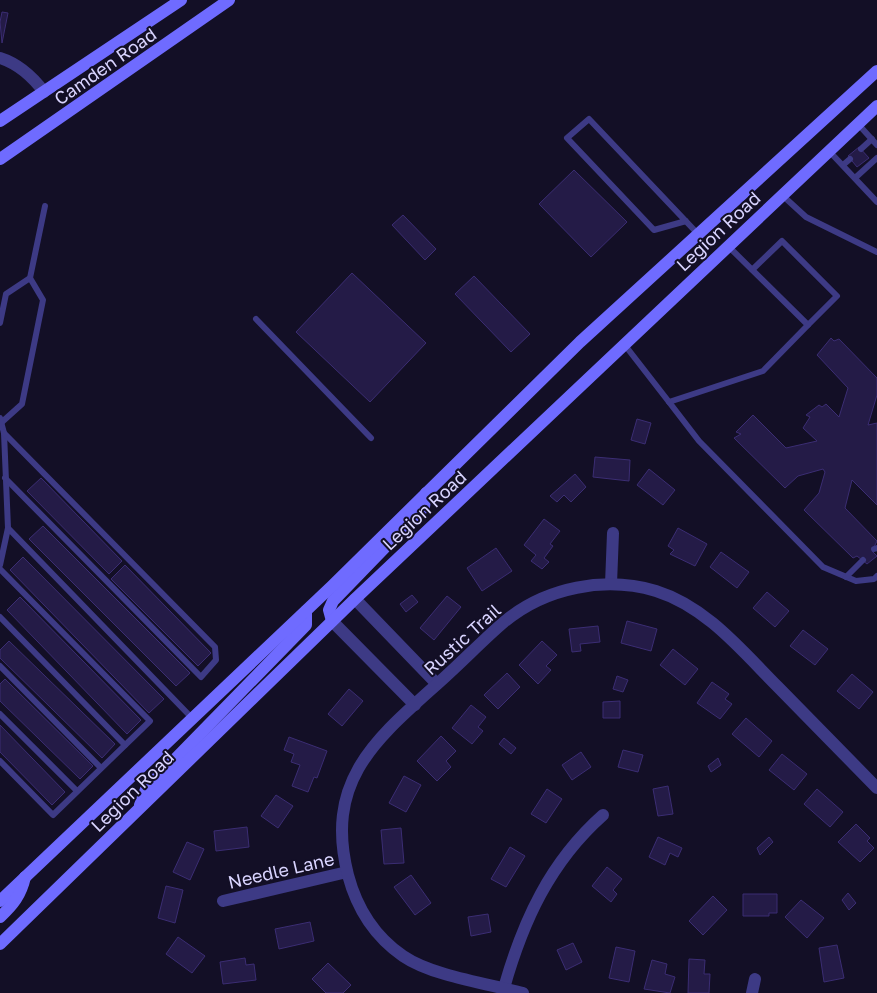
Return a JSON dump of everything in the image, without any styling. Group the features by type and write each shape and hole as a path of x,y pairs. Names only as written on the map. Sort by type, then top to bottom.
{"main road":[{"name":"Camden Road","path":"0,120 181,0"},
{"name":"Camden Road","path":"0,159 229,0"},
{"name":"Legion Road","path":"0,901 306,611 580,342 877,71"},
{"name":"Legion Road","path":"0,944 355,599 877,106"},
{"path":"332,621 329,610 334,601 424,507 426,493"},
{"path":"138,810 146,789 306,625 306,611"},
{"path":"0,917 13,904 22,891 24,877"}],"street":[{"path":"0,58 22,68 44,92"},
{"path":"611,584 613,534"},
{"name":"Rustic Trail","path":"523,993 427,968 405,958 374,930 353,893 347,872 341,827 343,806 349,786 372,747 505,621 520,611 558,592 611,584 633,586 663,594 698,611 715,624 877,788"},
{"path":"355,599 438,684"},
{"path":"332,621 415,705"},
{"path":"504,988 515,949 529,914 547,881 566,853 603,815"},
{"name":"Needle Lane","path":"223,901 347,872"},
{"path":"752,993 755,979"}],"lane":[{"path":"686,221 654,230 567,138 589,119 686,221 698,234"},
{"path":"858,124 875,142 862,149"},
{"path":"830,151 877,202"},
{"path":"854,178 877,158"},
{"path":"843,165 850,159"},
{"path":"782,195 806,217 877,252"},
{"path":"0,761 53,815 150,720 0,567 8,528 4,433 1,420 22,404 43,300 30,278 45,206"},
{"path":"669,402 763,370 838,296 782,241 752,270"},
{"path":"728,246 808,325"},
{"path":"0,323 6,294 30,278"},
{"path":"256,319 371,438"},
{"path":"624,344 698,441 823,567 856,581 874,579 877,576"},
{"path":"4,433 215,647 216,660 201,677 5,478"},
{"path":"8,528 192,718"},
{"path":"846,577 863,560"},
{"path":"0,617 125,744"},
{"path":"0,666 101,768"},
{"path":"0,714 77,791"}],"building":[{"path":"2,12 8,13 2,43 0,22"},
{"path":"859,147 869,158 857,167 848,156"},
{"path":"574,170 627,222 591,257 539,204"},
{"path":"403,215 436,249 425,260 392,225"},
{"path":"352,273 426,343 370,402 296,332"},
{"path":"474,276 530,334 511,352 455,294"},
{"path":"831,338 834,341 839,339 877,378 877,395 868,425 877,423 877,505 852,480 845,508 877,541 872,551 877,556 867,564 857,556 853,558 804,510 819,493 825,472 823,469 798,476 785,488 734,438 741,434 736,432 753,415 786,448 817,441 803,428 810,417 806,415 819,405 822,407 826,404 839,417 848,388 817,355"},
{"path":"637,419 651,423 645,444 631,440"},
{"path":"595,457 630,460 629,481 593,477"},
{"path":"649,469 675,490 663,505 637,485"},
{"path":"575,474 586,487 571,502 564,495 557,502 550,496"},
{"path":"41,478 122,561 109,574 27,491"},
{"path":"544,519 560,531 550,544 553,546 544,558 549,562 542,569 531,561 536,555 524,545"},
{"path":"43,526 190,673 176,686 29,539"},
{"path":"678,528 707,544 695,566 670,554 674,550 668,546"},
{"path":"496,548 512,571 482,591 467,568"},
{"path":"721,552 749,572 737,588 710,567"},
{"path":"23,557 164,699 149,713 10,570"},
{"path":"125,565 211,653 198,666 111,579"},
{"path":"767,592 789,611 775,627 753,608"},
{"path":"412,595 418,602 406,612 400,604"},
{"path":"447,596 461,607 434,640 420,628"},
{"path":"20,597 141,720 127,734 7,610"},
{"path":"627,621 657,629 651,651 621,643"},
{"path":"598,626 600,642 580,644 581,651 572,652 569,629"},
{"path":"803,630 828,649 815,665 790,646"},
{"path":"9,641 115,744 102,758 0,658 0,650"},
{"path":"542,641 557,655 546,666 551,670 538,684 519,665"},
{"path":"673,649 698,669 685,685 660,665"},
{"path":"507,673 520,687 498,709 484,695"},
{"path":"852,674 873,692 859,709 837,691"},
{"path":"617,676 628,680 623,692 613,689"},
{"path":"5,679 93,766 80,779 0,701 0,684"},
{"path":"712,682 729,694 725,699 732,704 720,719 697,703"},
{"path":"349,689 363,701 342,726 328,714"},
{"path":"620,701 620,718 603,718 603,702"},
{"path":"471,705 486,717 478,727 483,731 472,744 452,728"},
{"path":"746,718 772,741 759,757 732,734"},
{"path":"0,725 65,792 52,805 0,752"},
{"path":"441,736 456,751 446,761 451,767 437,781 417,761"},
{"path":"289,737 327,751 317,778 314,777 308,792 292,786 300,765 291,762 294,754 284,750"},
{"path":"504,738 516,748 511,754 499,744"},
{"path":"623,750 643,755 638,772 618,767"},
{"path":"581,752 591,767 572,780 562,765"},
{"path":"782,754 807,774 794,790 769,770"},
{"path":"718,758 721,765 711,772 708,766"},
{"path":"404,776 421,785 406,812 389,803"},
{"path":"668,786 673,814 658,816 653,789"},
{"path":"547,789 562,799 546,823 531,814"},
{"path":"817,789 843,812 830,827 804,804"},
{"path":"276,795 293,806 278,828 261,816"},
{"path":"856,824 870,838 867,841 874,848 860,862 838,842"},
{"path":"247,827 249,847 216,851 214,831"},
{"path":"401,828 404,863 384,864 381,830"},
{"path":"658,837 682,848 678,857 670,853 665,865 649,857"},
{"path":"769,837 773,842 760,855 757,848"},
{"path":"187,842 204,849 190,880 173,872"},
{"path":"510,847 525,856 506,887 491,879"},
{"path":"607,867 622,879 613,890 617,894 611,902 592,886"},
{"path":"411,875 431,903 415,915 394,887"},
{"path":"166,886 183,890 175,923 158,918"},
{"path":"848,893 856,903 849,910 842,900"},
{"path":"743,894 777,894 777,913 769,913 769,916 743,916"},
{"path":"713,896 727,910 703,935 689,921"},
{"path":"801,900 824,918 807,938 785,917"},
{"path":"488,914 491,932 471,936 468,917"},
{"path":"310,922 314,941 279,949 275,929"},
{"path":"178,937 205,956 192,973 166,954"},
{"path":"573,943 582,962 566,970 557,950"},
{"path":"837,945 844,978 824,982 819,948"},
{"path":"616,947 635,951 629,982 609,978"},
{"path":"245,958 246,965 254,964 256,980 223,984 220,962"},
{"path":"689,959 705,960 704,974 710,974 709,993 688,993"},
{"path":"652,960 667,964 665,974 675,977 670,993 644,989"},
{"path":"328,963 351,985 343,993 326,993 312,979"}]}
